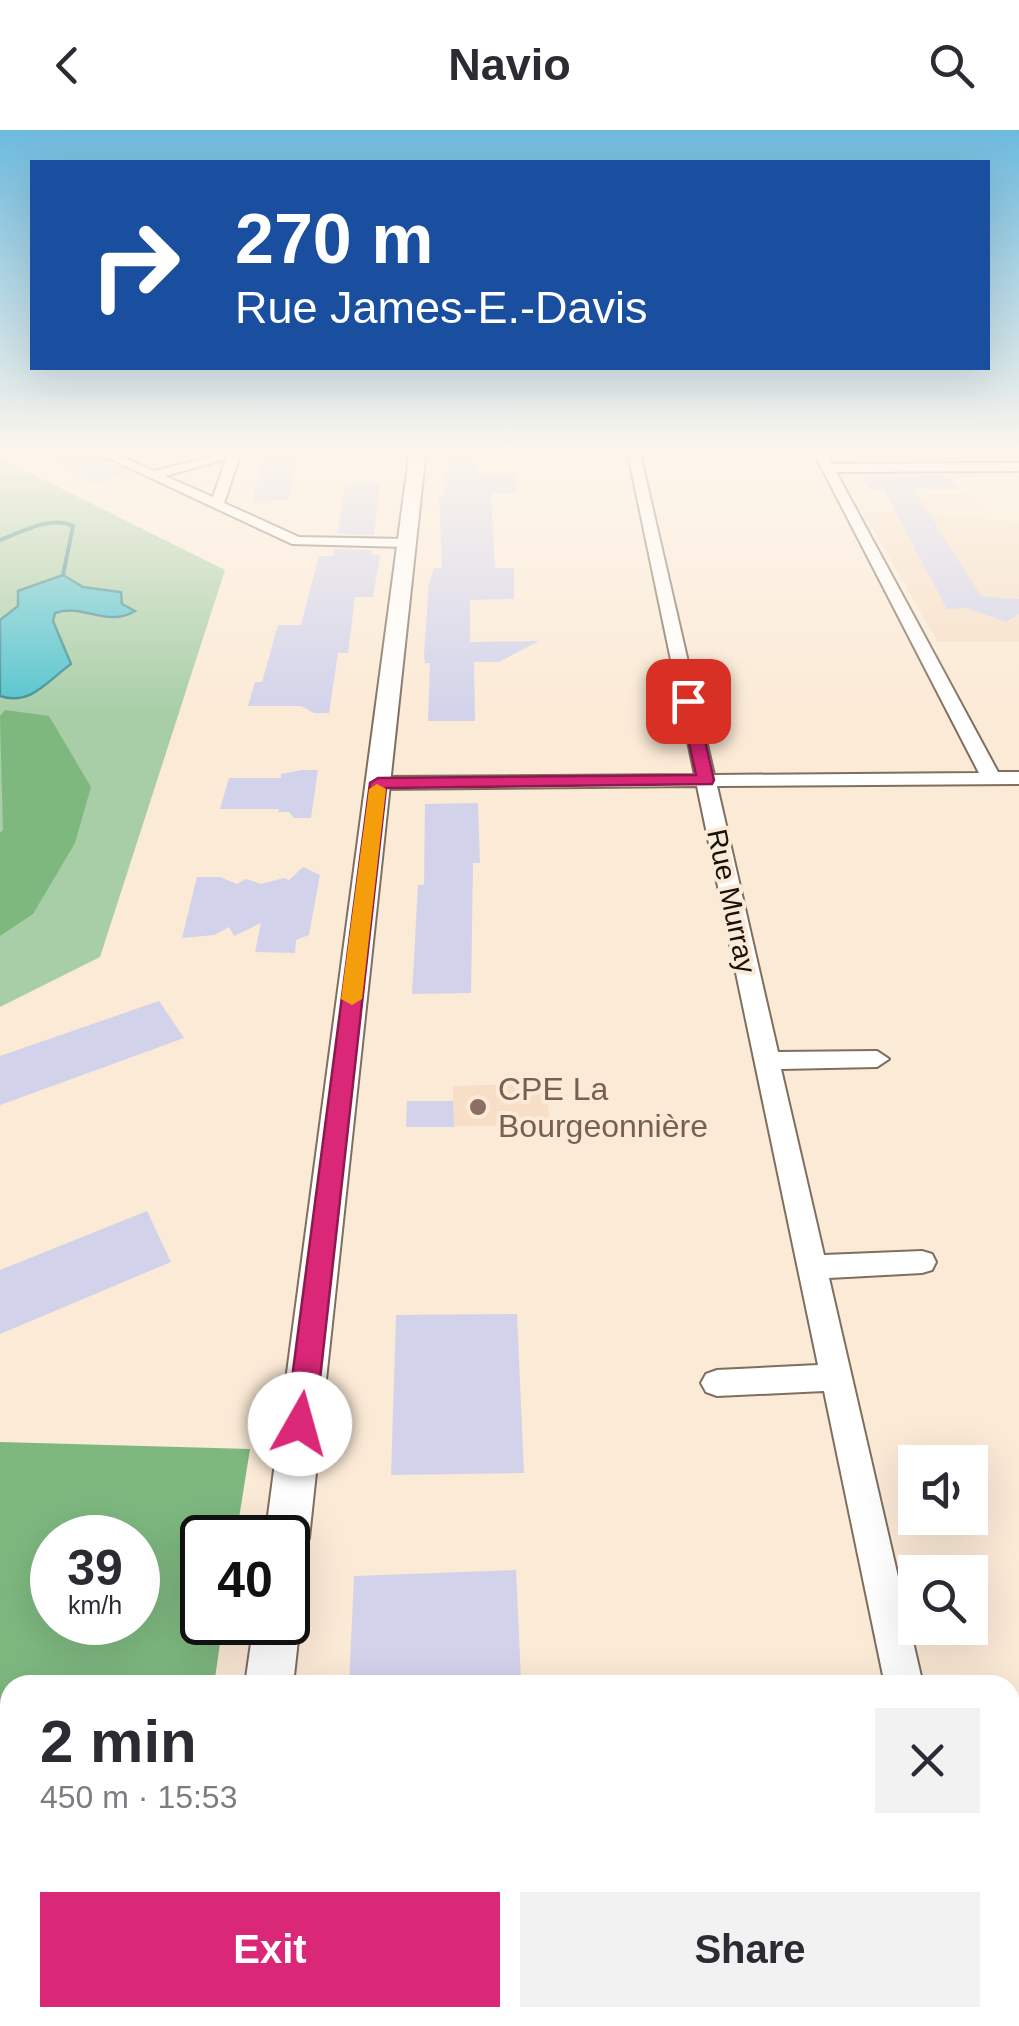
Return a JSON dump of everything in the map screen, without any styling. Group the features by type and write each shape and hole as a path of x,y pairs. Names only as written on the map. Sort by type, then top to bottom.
{"street":[{"path":"290,537 406,543"},
{"path":"290,1515 407,537"},
{"name":"Rue Murray","path":"653,537 902,1675"},
{"path":"865,537 991,778"},
{"path":"378,783 1019,778"},
{"path":"767,1061 876,1059"},
{"path":"813,1267 922,1262"},
{"path":"717,1383 837,1377"},
{"path":"270,1675 274,1645"}],"shaded area":[{"path":"878,537 1019,537 1019,642 938,642"},
{"name":"CPE La Bourgeonnière","path":"545,1083 551,1125 407,1127 407,1101 453,1101 453,1086"}],"green space":[{"path":"0,537 160,537 225,570 100,957 0,1007"},
{"path":"5,710 49,716 91,787 75,843 33,914 0,936 0,716"},
{"path":"0,1442 250,1449 240,1515 180,1515 180,1645 220,1645 215,1675 0,1675"}],"water":[{"path":"63,575 83,587 121,592 122,604 135,611 115,617 75,611 55,613 53,621 71,664 30,695 0,696 0,620 18,606 18,591"}],"building":[{"path":"441,537 493,537 495,568 514,568 514,599 470,600 470,642 539,641 499,662 474,662 475,721 428,721 430,663 425,663 424,655 429,583 434,568 442,568"},
{"path":"909,537 944,537 981,596 1019,599 1019,614 1006,622 967,608 947,609"},
{"path":"334,549 372,550 371,555 380,555 373,597 355,597 348,653 338,653 329,713 314,713 301,706 248,706 255,682 262,682 278,625 301,625 319,556 333,556"},
{"path":"318,770 311,818 294,818 289,812 278,812 279,809 220,809 229,778 281,778 281,774"},
{"path":"478,803 480,863 473,863 471,993 412,994 418,885 424,885 425,804"},
{"path":"303,867 320,875 309,935 296,940 295,953 255,952 261,923 234,936 229,927 214,935 182,938 197,877 220,877 237,884 246,879 261,884 289,880"},
{"path":"159,1001 184,1038 0,1105 0,1056"},
{"path":"407,1101 453,1101 454,1127 406,1127"},
{"path":"147,1211 171,1262 0,1334 0,1270"},
{"path":"517,1314 524,1473 391,1475 396,1315"},
{"path":"516,1570 521,1675 349,1675 354,1576"}],"waterway":[{"path":"0,540 6,537"},
{"path":"63,575 71,537"}],"slow traffic":[{"path":"352,999 377,789"}],"place":[{"name":"CPE La Bourgeonnière","path":"478,1107"}],"route":[{"path":"300,1424 378,783 706,780 688,701"}]}
